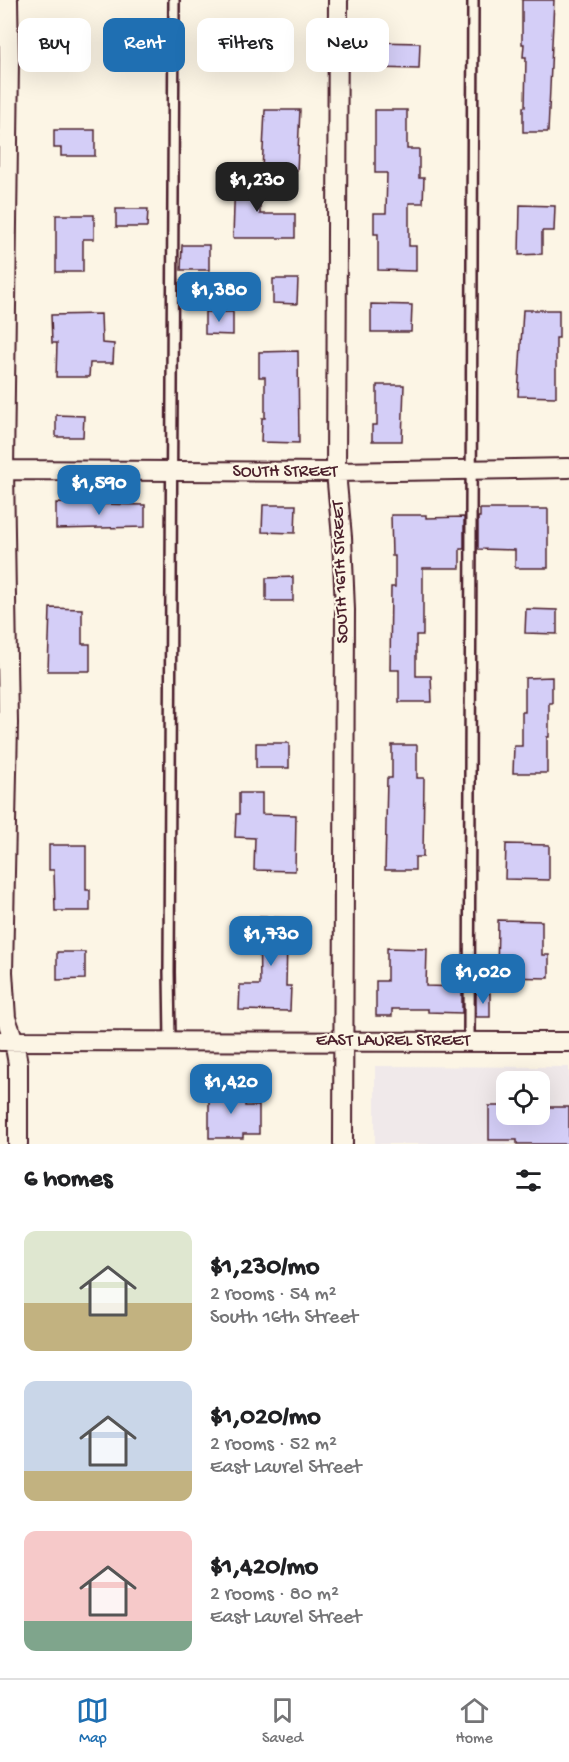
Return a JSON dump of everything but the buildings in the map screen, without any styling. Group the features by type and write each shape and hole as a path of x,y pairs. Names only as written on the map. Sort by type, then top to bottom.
{"street":[{"path":"8,0 2,470 8,723 3,972 7,1041 18,1064 18,1144"},
{"name":"SOUTH 16TH STREET","path":"338,0 336,472 345,610 343,1144"},
{"name":"SOUTH STREET","path":"2,470 336,472 569,468"},
{"name":"EAST LAUREL STREET","path":"7,1041 569,1042"}],"lane":[{"path":"170,1041 174,0"},
{"path":"469,1041 473,0"}],"shaded area":[{"path":"375,1066 569,1067 569,1144 375,1144"}]}
